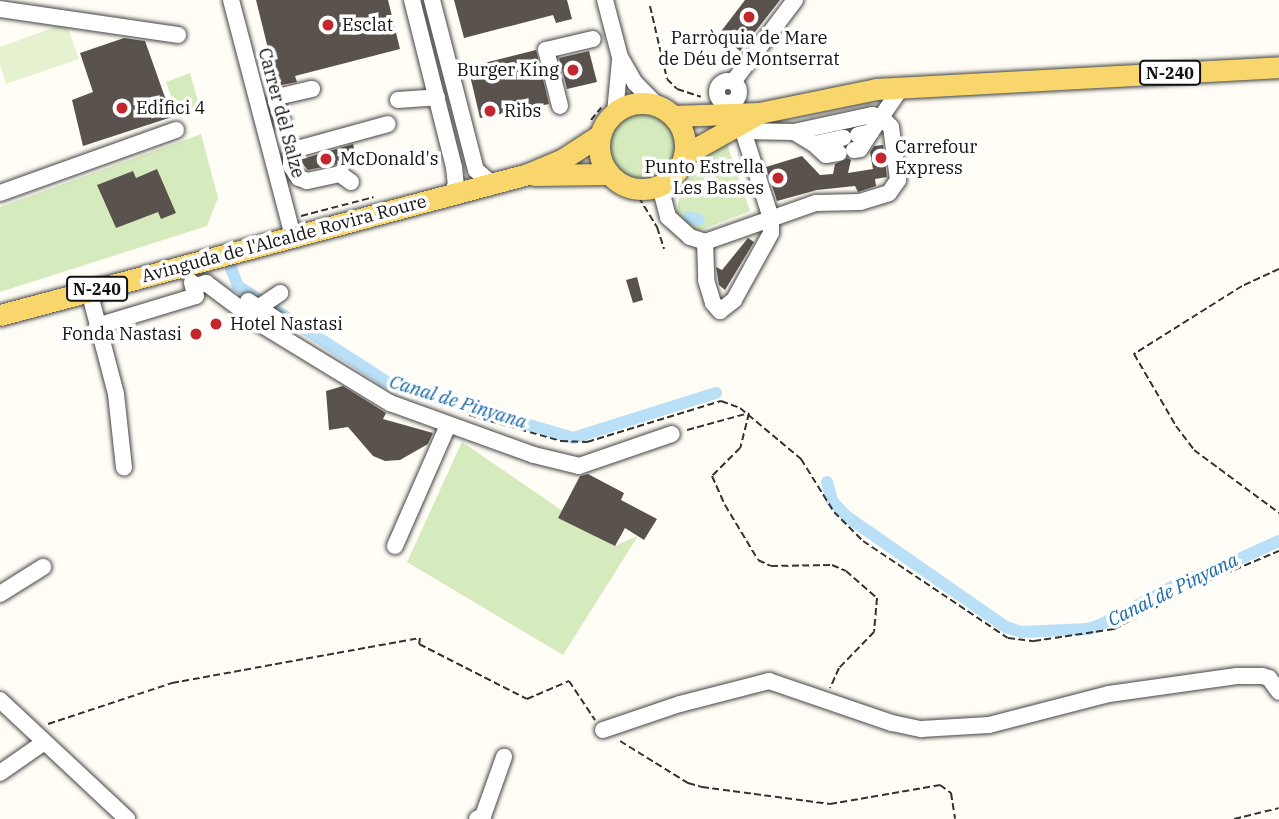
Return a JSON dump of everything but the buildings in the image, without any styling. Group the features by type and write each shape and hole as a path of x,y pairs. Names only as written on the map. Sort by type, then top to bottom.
{"main road":[{"name":"N-240","path":"528,174 563,159 600,135 615,113 639,103 665,111 759,113 828,97 901,88 1279,67"},
{"path":"665,111 683,134 684,155"},
{"name":"N-240","path":"667,181 676,172 684,155 740,129 759,113"},
{"path":"600,135 600,156 609,174 620,183 633,188 654,187 667,181"},
{"name":"Avinguda de l'Alcalde Rovira Roure","path":"2,313 528,174"},
{"name":"N-240","path":"528,174 609,174"}],"street":[{"name":"Carrer del Salze","path":"231,0 293,236"},
{"path":"412,0 455,176 456,185 452,194"},
{"path":"432,0 476,170 492,184"},
{"path":"605,0 620,57 620,83 615,113"},
{"path":"719,99 728,103 737,99 739,89 733,82 795,0"},
{"path":"0,9 178,35"},
{"path":"560,106 546,50 593,39"},
{"path":"620,57 635,83 665,111"},
{"path":"398,100 452,79"},
{"path":"794,132 814,144 853,142 881,117 901,88"},
{"path":"283,123 275,101 277,97 313,89"},
{"path":"664,208 678,228 705,242 771,218 816,202 859,202 889,193 898,180 899,169 891,127 881,117 872,115 794,132 740,129 771,218 771,233 734,300 720,312 713,303 706,280 705,242"},
{"path":"351,182 340,174 307,181 299,178 291,166 291,154 297,149 388,124"},
{"path":"0,193 176,130"},
{"path":"657,227 664,208 667,181"},
{"path":"97,326 196,296 188,264"},
{"path":"193,286 206,284 262,324 390,403 453,419 534,455 579,466 672,434"},
{"path":"89,291 116,394 124,468"},
{"path":"224,295 233,292 267,302 277,320"},
{"path":"394,546 453,419"},
{"path":"0,594 43,567"},
{"path":"603,730 705,697 769,681 892,723 921,729 989,725 1110,694 1237,676 1269,678 1279,692"},
{"path":"0,700 37,738 127,819"},
{"path":"0,774 37,738"},
{"path":"477,819 483,816 504,757"}],"path":[{"path":"650,6 667,79 677,89 706,99 719,99"},
{"path":"633,188 657,227 664,249"},
{"path":"1279,269 1242,286 1134,354 1176,426 1194,450 1279,513"},
{"path":"453,419 561,441 587,442 721,401 749,413 802,459 834,512 863,541 1008,638 1034,641 1114,629 1196,586 1279,551"},
{"path":"672,434 749,413"},
{"path":"749,413 740,448 712,476 746,543 758,559 771,566 832,565 846,570 877,598 874,632 839,668 825,698"},
{"path":"37,738 42,725 172,683 419,638 419,644 527,699 569,681 603,730 688,783 830,804 940,785 951,793 955,819"},
{"path":"1234,819 1279,808"}],"green space":[{"path":"66,23 79,59 6,84 0,64 0,47"},
{"path":"190,73 199,105 177,113 166,82"},
{"path":"642,110 662,116 672,126 678,146 672,166 662,176 642,182 622,176 612,166 606,146 612,126 622,116"},
{"path":"201,134 218,198 207,226 0,292 0,207"},
{"path":"727,144 750,211 693,233 676,218 680,193 704,158"},
{"path":"462,442 614,546 638,536 563,655 407,562"}],"water":[{"path":"687,211 703,215 705,222 699,226 686,223 683,216"}],"waterway":[{"name":"Canal de Pinyana","path":"231,268 238,286 390,384 573,438 716,393"},
{"name":"Canal de Pinyana","path":"827,482 832,501 846,516 1006,627 1021,632 1088,629 1100,625 1187,579 1215,570 1279,541"}],"place":[{"name":"Parròquia de Mare de Déu de Montserrat","path":"749,17"},
{"name":"Esclat","path":"328,25"},
{"name":"Burger King","path":"573,70"},
{"name":"Edifici 4","path":"122,108"},
{"name":"Ribs","path":"490,111"},
{"name":"Carrefour Express","path":"881,158"},
{"name":"McDonald's","path":"326,159"},
{"name":"Punto Estrella Les Basses","path":"778,178"},
{"name":"Hotel Nastasi","path":"216,324"},
{"name":"Fonda Nastasi","path":"196,334"}]}
